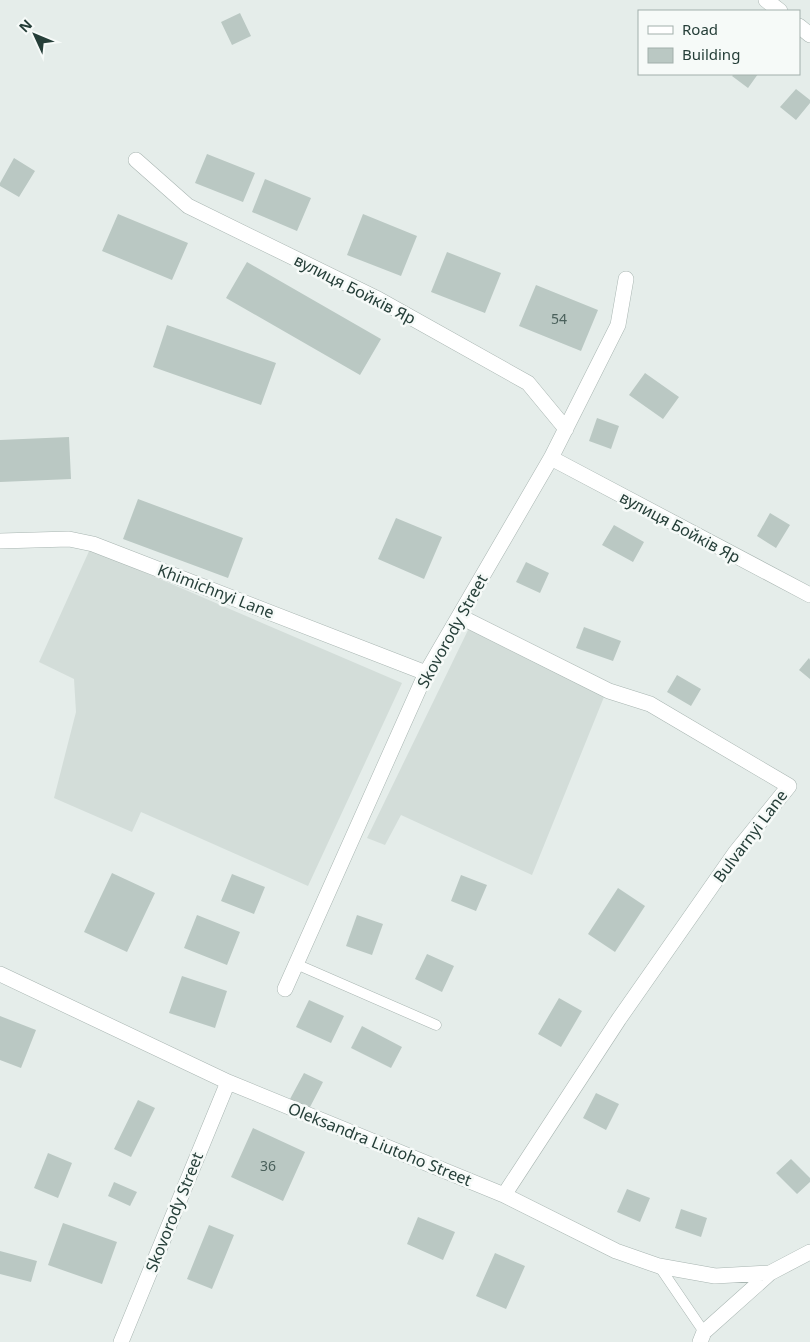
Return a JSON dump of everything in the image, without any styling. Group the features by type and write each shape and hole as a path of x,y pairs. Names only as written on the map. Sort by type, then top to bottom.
{"street":[{"path":"766,0 779,10"},
{"path":"800,27 810,35"},
{"name":"вулиця Бойків Яр","path":"136,160 188,206 378,299 528,383 566,429"},
{"name":"Skovorody Street","path":"285,988 426,673 551,458 618,325 626,279"},
{"name":"вулиця Бойків Яр","path":"551,458 810,595"},
{"name":"Khimichnyi Lane","path":"0,541 69,539 93,544 426,673"},
{"name":"Bulvarnyi Lane","path":"459,616 609,691 650,704 789,786 735,853 618,1019 504,1195"},
{"name":"Oleksandra Liutoho Street","path":"0,974 228,1082 504,1195 616,1251 659,1266 715,1276 770,1274"},
{"name":"Skovorody Street","path":"121,1342 228,1082"},
{"path":"702,1337 770,1274 810,1252"}],"lane":[{"path":"296,964 436,1025"},
{"path":"659,1266 702,1337"}],"shaded area":[{"path":"90,549 402,683 308,886 141,812 132,832 54,798 76,712 74,679 39,662"},
{"path":"470,626 604,697 532,875 401,815 385,845 367,838"}],"building":[{"path":"240,13 251,36 232,45 221,22"},
{"path":"733,75 757,75 748,88"},
{"path":"796,89 810,100 810,103 796,120 780,107"},
{"path":"207,154 255,173 243,202 195,183"},
{"path":"14,158 35,171 19,197 0,186"},
{"path":"265,179 311,198 297,231 252,212"},
{"path":"118,214 188,243 172,280 102,251"},
{"path":"363,214 417,236 401,276 347,255"},
{"path":"447,252 501,273 485,313 431,292"},
{"path":"247,262 381,339 360,375 226,298"},
{"path":"536,285 598,310 581,351 519,326"},
{"path":"167,325 276,363 261,405 153,367"},
{"path":"645,373 679,397 663,419 629,395"},
{"path":"597,418 619,426 611,449 589,441"},
{"path":"69,437 71,479 0,482 0,440"},
{"path":"138,499 243,538 228,578 123,539"},
{"path":"770,513 790,525 776,548 757,536"},
{"path":"396,518 442,537 424,579 378,559"},
{"path":"614,525 644,542 633,562 602,545"},
{"path":"526,562 549,573 540,593 516,582"},
{"path":"584,627 621,641 613,661 576,648"},
{"path":"809,658 810,660 810,679 799,670"},
{"path":"677,675 701,689 691,706 667,692"},
{"path":"112,873 155,893 127,952 84,932"},
{"path":"232,874 265,887 254,914 221,901"},
{"path":"461,875 487,885 476,911 451,901"},
{"path":"618,888 645,906 615,952 588,934"},
{"path":"197,915 240,932 227,965 184,948"},
{"path":"357,915 383,924 372,955 346,946"},
{"path":"427,954 454,966 442,992 415,979"},
{"path":"182,976 227,991 215,1028 169,1013"},
{"path":"559,998 582,1011 561,1047 538,1034"},
{"path":"309,1000 344,1016 331,1043 296,1027"},
{"path":"0,1016 36,1030 21,1068 0,1060"},
{"path":"362,1026 402,1047 391,1068 351,1048"},
{"path":"304,1073 323,1082 309,1109 290,1099"},
{"path":"596,1093 619,1104 606,1130 583,1118"},
{"path":"138,1100 155,1108 131,1157 114,1149"},
{"path":"253,1128 305,1152 283,1201 231,1177"},
{"path":"48,1153 72,1163 58,1198 34,1188"},
{"path":"791,1159 810,1178 810,1182 797,1194 776,1173"},
{"path":"114,1182 137,1192 130,1206 108,1196"},
{"path":"627,1189 650,1198 640,1222 617,1212"},
{"path":"681,1209 707,1218 701,1237 675,1228"},
{"path":"418,1217 455,1232 443,1260 407,1244"},
{"path":"63,1223 117,1242 102,1284 48,1265"},
{"path":"209,1225 234,1235 212,1289 187,1279"},
{"path":"0,1251 37,1261 31,1282 0,1274"},
{"path":"495,1253 525,1266 506,1309 476,1296"}]}
